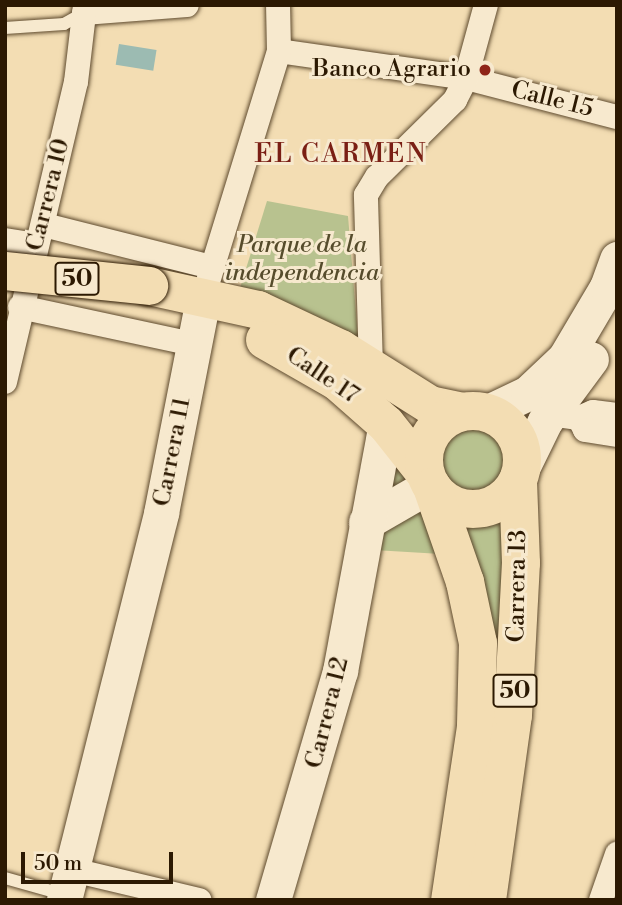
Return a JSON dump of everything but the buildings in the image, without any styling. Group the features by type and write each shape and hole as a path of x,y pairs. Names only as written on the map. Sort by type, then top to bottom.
{"highway":[{"name":"Calle 17","path":"5,271 149,286 207,282 371,367 430,405 474,412"},
{"name":"Calle 17","path":"207,282 253,334 337,381 386,424 429,482"},
{"name":"50","path":"474,412 499,418 518,439 520,474 509,494 477,509 444,500 429,482 423,457 431,435 447,418 474,412"},
{"name":"Carrera 13","path":"487,900 514,704 521,563 520,474"},
{"name":"Carrera 13","path":"429,482 465,582 478,643 476,727 450,900"}],"street":[{"path":"84,9 187,5"},
{"name":"Carrera 11","path":"68,888 161,513 207,282 279,51 278,5"},
{"path":"371,367 366,195 377,177 455,100 466,78 486,5"},
{"name":"Carrera 10","path":"5,382 20,307 41,235 75,82 84,9"},
{"name":"Calle 15","path":"279,51 466,78 617,117"},
{"path":"5,240 41,235 207,282"},
{"path":"474,412 528,393 565,358 607,287 617,260"},
{"path":"20,307 193,344"},
{"name":"Carrera 13","path":"520,474 565,416 617,316"},
{"path":"565,416 593,412 617,415"},
{"path":"565,416 585,430 617,436"},
{"name":"Carrera 12","path":"273,900 340,671 386,424"},
{"path":"366,522 429,482"},
{"path":"601,900 617,854"},
{"path":"68,888 198,900"}],"lane":[{"path":"5,28 64,24 84,9"},
{"path":"5,878 68,888"}],"green space":[{"name":"Parque de la independencia","path":"267,201 348,216 358,338 240,288"},
{"path":"479,425 500,440 506,452 504,472 496,483 479,493 465,493 448,483 440,472 438,452 448,435 459,427"},
{"path":"393,458 403,466 441,554 374,550"},
{"path":"510,502 508,603 472,805 454,514 491,513"}],"water":[{"path":"119,44 157,50 153,71 116,65"}],"place":[{"name":"Banco Agrario","path":"485,70"}],"district":[{"name":"EL CARMEN","path":"341,155"}]}
